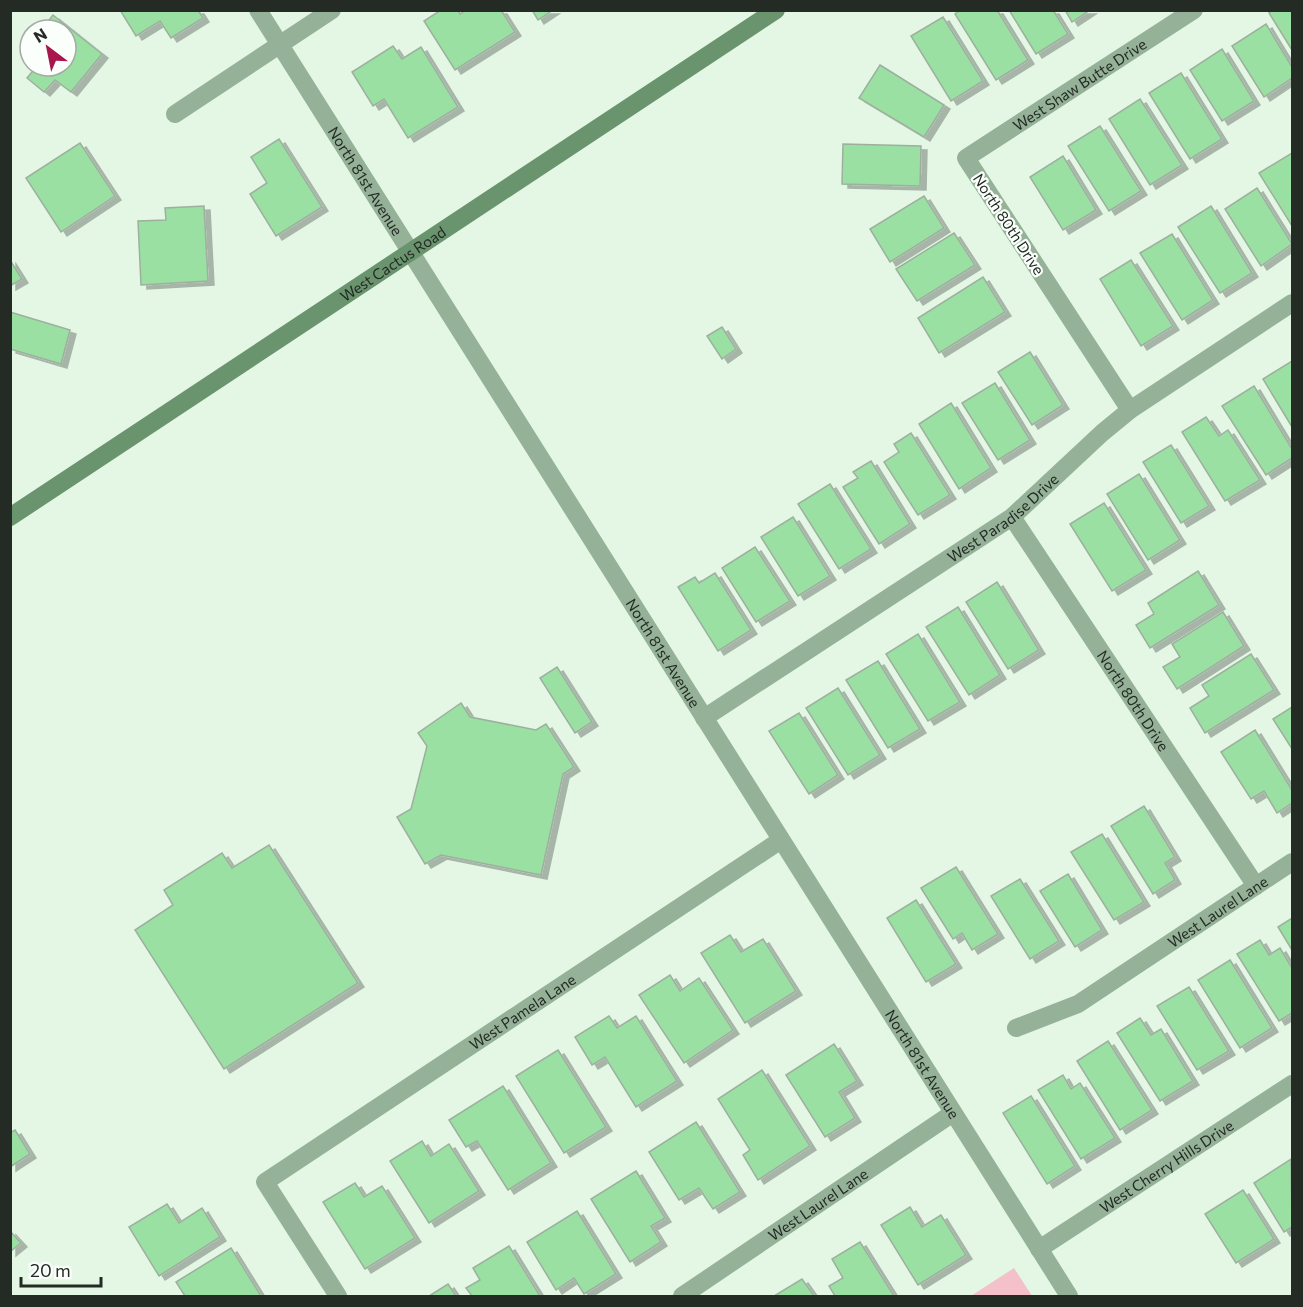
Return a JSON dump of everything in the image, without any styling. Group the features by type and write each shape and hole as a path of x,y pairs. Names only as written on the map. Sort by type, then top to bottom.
{"main road":[{"name":"West Cactus Road","path":"10,517 776,10"}],"street":[{"name":"North 81st Avenue","path":"258,10 1069,1296"},
{"path":"175,114 332,10"},
{"name":"West Shaw Butte Drive","path":"966,158 1194,10"},
{"name":"North 80th Drive","path":"966,158 1130,410"},
{"name":"West Paradise Drive","path":"704,718 1012,517 1130,410 1293,303"},
{"name":"North 80th Drive","path":"1012,517 1256,886"},
{"name":"West Pamela Lane","path":"338,1296 265,1182 781,840"},
{"name":"West Laurel Lane","path":"1016,1028 1078,1004 1293,861"},
{"name":"West Cherry Hills Drive","path":"1039,1249 1293,1084"},
{"name":"West Laurel Lane","path":"682,1296 953,1113"}],"shaded area":[{"path":"1014,1268 1032,1296 971,1296"}],"building":[{"path":"120,10 198,10 203,18 171,38 160,21 136,36"},
{"path":"441,10 458,10 460,14 466,10 501,10 515,32 455,70 424,21"},
{"path":"532,10 553,10 538,20"},
{"path":"960,10 997,10 1028,60 996,80 955,14"},
{"path":"1009,10 1053,10 1068,34 1036,54"},
{"path":"1065,10 1090,10 1072,22"},
{"path":"1273,10 1292,10 1292,50 1269,13"},
{"path":"943,17 983,81 951,101 911,36"},
{"path":"1266,24 1292,67 1292,78 1264,97 1232,46"},
{"path":"78,35 102,54 71,92 55,80 44,92 27,78 78,78"},
{"path":"393,46 402,59 421,47 458,107 408,138 384,99 373,106 352,72"},
{"path":"1222,49 1254,101 1222,121 1190,70"},
{"path":"880,65 944,105 924,137 859,98"},
{"path":"1181,73 1222,139 1190,159 1149,93"},
{"path":"1140,99 1182,165 1150,185 1109,119"},
{"path":"1100,126 1141,191 1109,211 1068,146"},
{"path":"279,139 322,207 276,236 250,194 267,183 251,157"},
{"path":"80,143 115,196 61,232 26,178"},
{"path":"843,144 921,146 920,186 842,184"},
{"path":"1292,153 1292,226 1259,173"},
{"path":"1063,156 1096,210 1063,230 1030,177"},
{"path":"1257,188 1292,244 1261,266 1225,209"},
{"path":"924,196 944,228 890,262 870,229"},
{"path":"204,206 208,281 141,285 138,221 166,220 165,208"},
{"path":"1211,206 1252,273 1220,293 1178,227"},
{"path":"954,233 975,265 917,301 896,269"},
{"path":"1172,234 1213,300 1182,320 1140,253"},
{"path":"10,260 22,279 10,286"},
{"path":"1131,260 1173,326 1141,346 1100,279"},
{"path":"983,277 1005,312 939,353 918,318"},
{"path":"10,312 70,330 61,364 10,349"},
{"path":"722,327 736,349 722,359 707,336"},
{"path":"1030,352 1063,405 1032,425 998,372"},
{"path":"1292,361 1292,427 1263,379"},
{"path":"995,383 1030,440 998,460 962,403"},
{"path":"1254,386 1292,449 1292,458 1266,475 1222,406"},
{"path":"951,403 991,468 959,489 919,424"},
{"path":"1206,417 1219,436 1228,430 1260,480 1225,501 1182,432"},
{"path":"911,433 950,495 918,515 884,462 899,452 894,444"},
{"path":"1171,445 1209,506 1181,523 1143,462"},
{"path":"871,461 910,524 879,544 843,487 858,478 853,472"},
{"path":"1139,474 1180,540 1148,560 1107,494"},
{"path":"830,484 871,549 839,569 798,504"},
{"path":"1104,503 1146,570 1112,591 1070,524"},
{"path":"793,517 830,576 798,596 761,537"},
{"path":"755,547 790,601 756,622 722,568"},
{"path":"1198,571 1219,605 1150,648 1136,625 1154,614 1148,603"},
{"path":"715,573 751,630 718,651 678,587 695,577 699,583"},
{"path":"997,582 1039,650 1008,669 966,602"},
{"path":"958,607 1000,675 969,695 926,627"},
{"path":"1223,612 1244,646 1177,689 1163,667 1180,657 1172,644"},
{"path":"918,634 960,702 928,721 886,654"},
{"path":"1251,654 1274,690 1205,733 1190,708 1209,696 1202,685"},
{"path":"878,661 920,729 888,748 846,680"},
{"path":"557,667 592,722 575,733 540,678"},
{"path":"838,688 880,755 848,775 806,708"},
{"path":"461,703 470,717 536,730 546,724 574,767 563,774 541,875 441,855 425,864 397,817 411,809 427,746 418,733"},
{"path":"1292,707 1292,749 1273,719"},
{"path":"799,713 838,775 809,794 769,731"},
{"path":"1255,730 1292,790 1292,803 1277,813 1264,791 1251,799 1221,752"},
{"path":"1144,806 1175,857 1165,863 1175,880 1153,894 1111,826"},
{"path":"1102,834 1144,902 1114,920 1071,852"},
{"path":"269,845 358,983 224,1069 135,930 173,905 164,890 222,853 232,868"},
{"path":"956,867 998,934 972,950 962,933 953,939 921,888"},
{"path":"1068,874 1102,930 1075,947 1040,891"},
{"path":"1020,879 1059,941 1030,959 991,896"},
{"path":"916,900 956,964 926,982 887,918"},
{"path":"1292,918 1292,950 1278,927"},
{"path":"730,935 741,952 763,939 796,991 745,1023 701,953"},
{"path":"1260,940 1269,955 1280,948 1292,968 1292,1013 1279,1021 1237,954"},
{"path":"1230,960 1272,1028 1240,1048 1198,980"},
{"path":"670,975 680,991 699,978 733,1030 684,1063 639,995"},
{"path":"1189,987 1229,1051 1197,1070 1157,1006"},
{"path":"609,1016 617,1028 636,1016 677,1081 636,1107 605,1057 592,1065 575,1037"},
{"path":"1140,1018 1151,1035 1161,1029 1193,1081 1160,1101 1117,1033"},
{"path":"1108,1041 1152,1110 1120,1130 1077,1061"},
{"path":"834,1044 857,1081 839,1092 855,1118 825,1137 786,1075"},
{"path":"558,1050 606,1127 564,1153 516,1076"},
{"path":"762,1070 810,1146 758,1180 743,1155 750,1150 718,1099"},
{"path":"1063,1075 1071,1089 1080,1083 1115,1138 1081,1159 1038,1090"},
{"path":"503,1086 551,1163 508,1190 477,1141 466,1147 449,1120"},
{"path":"1031,1096 1075,1166 1047,1184 1003,1113"},
{"path":"696,1122 740,1192 713,1209 699,1188 679,1200 649,1152"},
{"path":"15,1130 30,1154 10,1167 10,1133"},
{"path":"422,1141 431,1156 449,1144 479,1191 429,1223 390,1161"},
{"path":"1291,1159 1292,1227 1284,1232 1254,1183"},
{"path":"636,1171 665,1218 651,1226 661,1242 630,1262 591,1199"},
{"path":"355,1183 364,1197 382,1186 415,1238 365,1269 323,1202"},
{"path":"1243,1190 1274,1239 1236,1263 1205,1214"},
{"path":"167,1204 179,1223 202,1208 220,1237 159,1276 129,1227"},
{"path":"910,1207 922,1227 941,1215 966,1255 918,1285 881,1225"},
{"path":"577,1211 616,1274 584,1294 574,1278 556,1290 527,1242"},
{"path":"10,1231 21,1243 10,1252"},
{"path":"860,1242 894,1296 835,1296 829,1286 843,1278 832,1259"},
{"path":"509,1246 540,1296 472,1296 466,1288 480,1280 473,1268"},
{"path":"231,1248 261,1296 185,1296 176,1282"},
{"path":"802,1279 814,1296 774,1296"},
{"path":"448,1284 456,1296 429,1296"}]}
